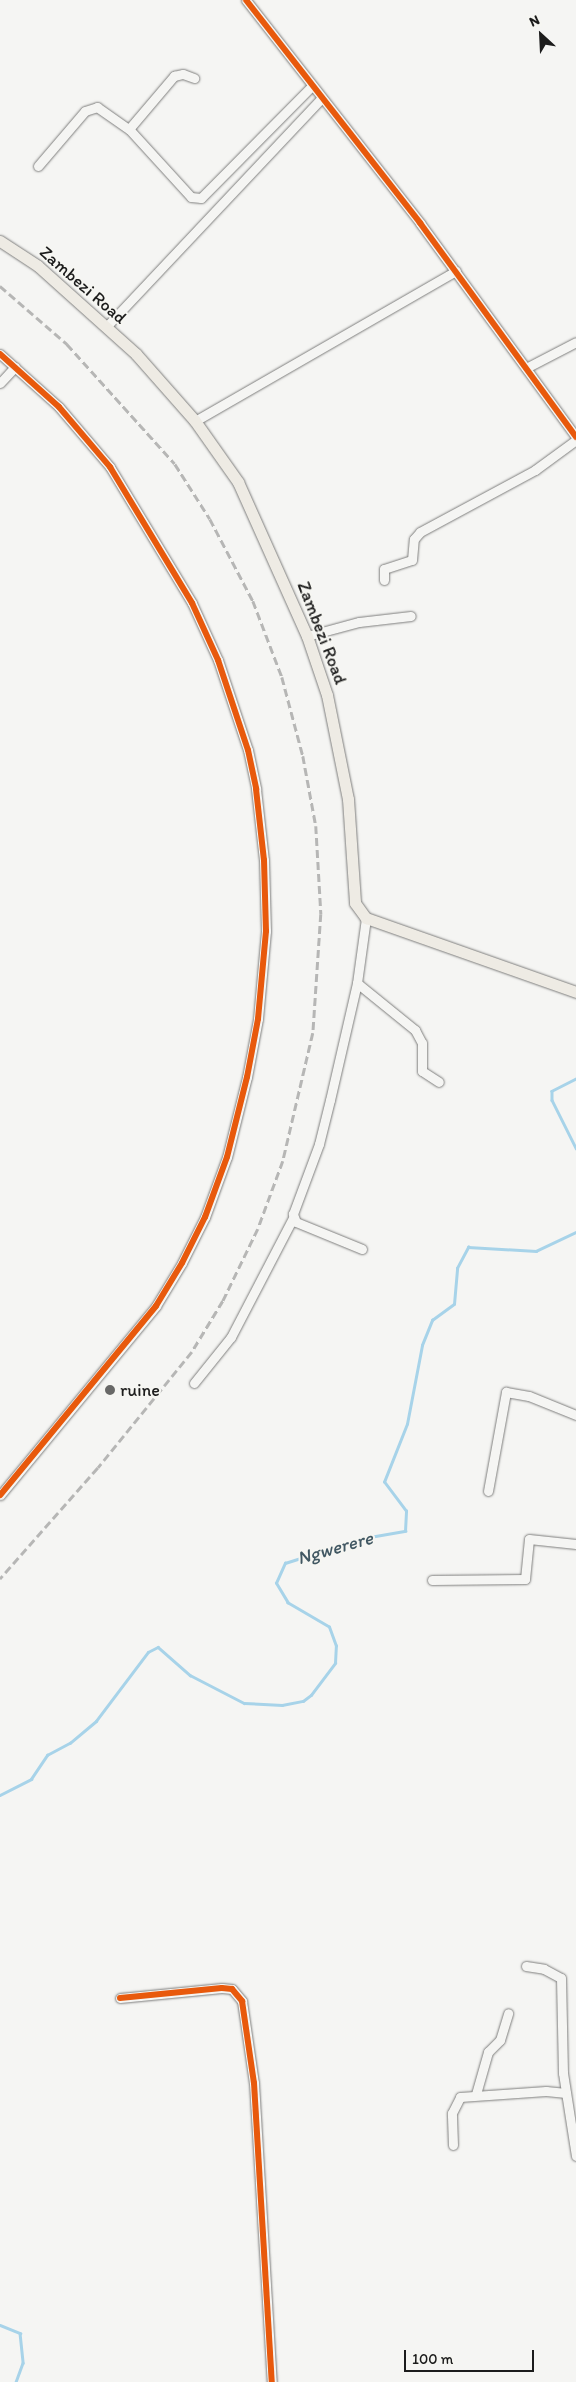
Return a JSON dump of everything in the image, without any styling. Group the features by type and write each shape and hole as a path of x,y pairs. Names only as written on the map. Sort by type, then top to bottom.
{"main road":[{"name":"Zambezi Road","path":"0,241 38,266 136,354 195,421 238,482 307,636 337,734 348,799 354,904 366,918"},
{"path":"366,918 576,992"}],"street":[{"path":"246,0 311,87 456,272 576,438 535,470 420,532 414,539 412,560 384,569 384,580"},
{"path":"129,129 174,76 183,74 194,78"},
{"path":"38,166 89,108 97,107 129,129 191,197 201,198 311,87"},
{"path":"106,327 321,99"},
{"path":"195,421 456,272"},
{"path":"526,368 576,342"},
{"path":"0,354 59,407 110,467 166,554 218,660 248,750 256,789 264,860 266,931 258,1019 247,1077 232,1140 205,1217 182,1263 156,1306 0,1495"},
{"path":"0,383 15,367"},
{"path":"307,636 359,622 410,616"},
{"path":"194,1383 231,1337 294,1218 319,1144 356,983 366,918"},
{"path":"356,983 415,1030 422,1043 422,1071 439,1082"},
{"path":"294,1218 337,1242 362,1249"},
{"path":"488,1491 506,1392 529,1396 576,1415"},
{"path":"432,1580 525,1579 529,1539 576,1544"},
{"path":"526,1966 544,1969 560,1978 566,2093 576,2156"},
{"path":"120,1998 222,1988 232,1989 242,2001 256,2107 272,2382"},
{"path":"476,2094 488,2052 500,2040 508,2013"},
{"path":"453,2145 455,2102 460,2097 476,2094 566,2093"}],"waterway":[{"name":"Ngwerere","path":"576,1079 552,1091 552,1100 576,1148"},
{"name":"Ngwerere","path":"0,1795 31,1779 47,1755 70,1743 96,1721 148,1652 158,1647 190,1675 244,1703 282,1705 303,1701 311,1695 335,1663 336,1646 329,1627 288,1603 276,1583 285,1563 364,1538 405,1531 406,1511 384,1482 407,1424 422,1345 432,1320 454,1304 457,1268 468,1247 536,1251 576,1232"},
{"path":"0,2325 20,2333 23,2363 16,2382"}],"railway":[{"path":"0,286 67,344 175,464 210,519 253,601 282,677 303,756 316,826 321,914 313,1033 283,1161 258,1229 223,1301 192,1352 98,1468 0,1579"}],"cycle path":[{"path":"246,0 420,223 576,437"},
{"path":"0,354 59,407 110,467 192,603 218,660 248,750 256,789 264,860 266,931 258,1019 247,1077 227,1157 205,1217 182,1263 156,1306 0,1495"},
{"path":"120,1998 222,1988 232,1989 242,2001 254,2083 272,2382"}],"place":[{"name":"ruine","path":"110,1390"}]}
